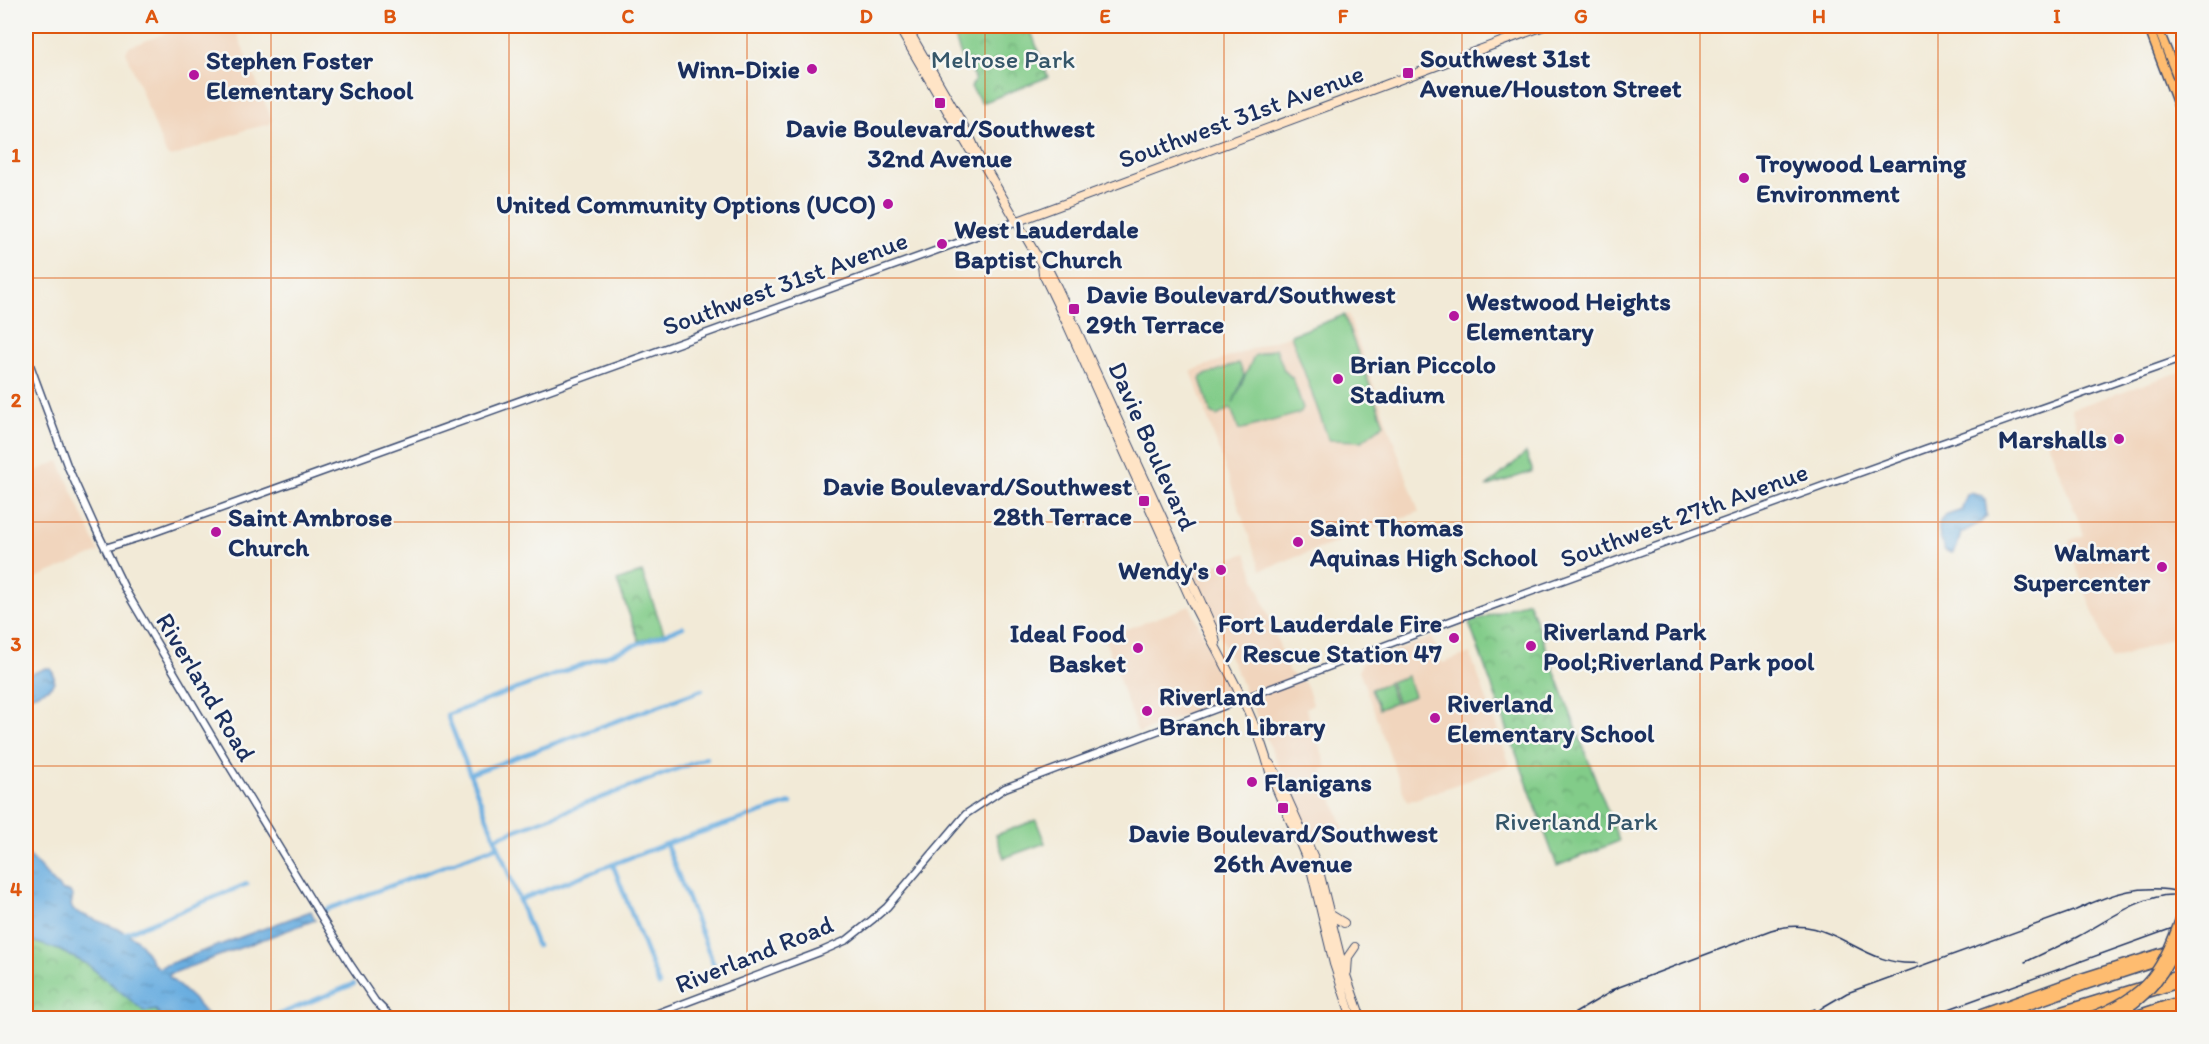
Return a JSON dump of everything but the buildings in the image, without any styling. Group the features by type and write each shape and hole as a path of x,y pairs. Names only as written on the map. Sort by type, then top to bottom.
{"highway":[{"path":"2088,1018 2120,1005 2149,982 2166,957 2184,910"},
{"path":"2108,1018 2132,1005 2156,983 2170,962 2184,929"},
{"path":"1972,1018 2101,972 2184,946"},
{"path":"1991,1018 2105,977 2184,953"},
{"path":"2040,1018 2184,974"},
{"path":"2062,1018 2184,981"},
{"path":"2128,1018 2184,1000"},
{"path":"2152,1018 2184,1008"}],"main road":[{"name":"Davie Boulevard","path":"898,26 970,150 978,155"},
{"name":"Davie Boulevard","path":"906,26 1042,266 1049,272 1075,323 1213,629 1218,647 1267,760 1271,776 1310,864 1334,964 1352,1018"},
{"name":"Southwest 31st Avenue","path":"1017,221 1544,26"},
{"path":"2148,26 2184,121"},
{"path":"2157,27 2184,93"},
{"name":"Davie Boulevard","path":"1042,266 1042,274 1116,431 1181,578 1207,632 1218,647"},
{"path":"1056,300 1070,321 1075,323"},
{"path":"1116,431 1131,448"},
{"path":"1181,578 1191,593 1198,596"},
{"name":"Davie Boulevard","path":"1267,760 1276,773 1318,867 1348,982 1361,1018"},
{"path":"1301,843 1318,867"},
{"path":"1310,864 1323,883"},
{"path":"1331,915 1344,923"},
{"path":"1348,982 1347,959 1355,947"}],"street":[{"name":"Southwest 31st Avenue","path":"105,548 1017,221"},
{"name":"Riverland Road","path":"26,354 67,465 105,548 137,610 327,926 363,983 392,1018"},
{"name":"Southwest 27th Avenue","path":"921,866 966,814 1005,788 1242,698 1922,450 2184,358"},
{"name":"Riverland Road","path":"645,1018 847,940 887,907 921,866"}],"shaded area":[{"name":"Stephen Foster Elementary School","path":"185,26 234,26 272,120 270,124 245,130 172,157 166,154 126,52 129,47"},
{"name":"Saint Thomas Aquinas High School","path":"1348,314 1419,512 1261,570 1191,371"},
{"path":"2183,371 2183,634 2111,660 2068,545 2071,544 2070,540 2084,535 2047,440 2078,429 2071,409"},
{"path":"59,461 99,552 26,582 26,475"},
{"path":"1246,553 1289,672 1306,684 1313,704 1306,708 1327,767 1322,769 1344,829 1313,842 1192,573"},
{"path":"1190,606 1233,697 1138,733 1104,637"},
{"name":"Riverland Elementary School","path":"1432,637 1442,663 1470,653 1510,765 1407,802 1359,670 1362,663"}],"green space":[{"name":"Melrose Park","path":"951,26 1029,26 1048,77 982,103 971,87 975,80 969,64 964,65"},
{"name":"Brian Piccolo Stadium","path":"1344,315 1384,424 1362,441 1330,440 1328,438 1291,335"},
{"path":"1276,348 1284,370 1293,379 1303,408 1301,413 1239,430 1231,408 1217,416 1211,413 1200,379 1202,376 1239,363 1244,375 1233,403 1254,356"},
{"path":"1526,453 1531,472 1486,487"},
{"path":"642,572 664,633 639,641 617,581"},
{"name":"Riverland Park","path":"1528,601 1619,841 1557,866 1469,623"},
{"path":"1407,676 1414,696 1397,702 1390,682"},
{"path":"1388,683 1395,703 1379,709 1371,689"},
{"path":"1036,820 1045,843 1004,858 996,835"},
{"path":"26,939 59,950 87,964 145,1012 156,1010 161,1018 26,1018"}],"water":[{"path":"1970,493 1982,496 1985,500 1987,516 1980,523 1961,533 1957,547 1952,553 1944,550 1939,533 1940,521 1947,515 1961,510"},
{"path":"46,668 51,669 54,675 52,685 26,697 26,676"},
{"path":"26,853 58,887 63,891 69,891 73,896 71,905 73,910 132,936 141,944 158,968 311,911 315,920 170,974 169,977 210,1018 161,1018 156,1010 145,1012 87,964 59,950 26,939"}],"waterway":[{"path":"537,946 447,715 683,627"},
{"path":"470,774 702,690"},
{"path":"495,838 706,758"},
{"path":"519,900 671,842 791,803"},
{"path":"666,844 715,968"},
{"path":"325,910 498,846"},
{"path":"613,865 659,985"},
{"path":"119,936 247,884"},
{"path":"270,1018 354,984"}],"railway":[{"path":"1809,1018 1847,993 2115,894 2142,889 2184,893"},
{"path":"2025,962 2135,905 2160,896 2172,895"},
{"path":"1924,1018 2184,924"},
{"path":"1611,990 1771,930 1792,926 1829,933 1879,957 1897,962 1918,963"},
{"path":"1567,1018 1619,987"},
{"path":"1792,1018 1815,1009"}],"place":[{"name":"Winn-Dixie","path":"812,69"},
{"name":"Southwest 31st Avenue/Houston Street","path":"1408,73"},
{"name":"Stephen Foster Elementary School","path":"194,75"},
{"name":"Davie Boulevard/Southwest 32nd Avenue","path":"940,103"},
{"name":"Troywood Learning Environment","path":"1744,178"},
{"name":"United Community Options (UCO)","path":"888,204"},
{"name":"West Lauderdale Baptist Church","path":"942,244"},
{"name":"Davie Boulevard/Southwest 29th Terrace","path":"1074,309"},
{"name":"Westwood Heights Elementary","path":"1454,316"},
{"name":"Brian Piccolo Stadium","path":"1338,379"},
{"name":"Marshalls","path":"2119,439"},
{"name":"Davie Boulevard/Southwest 28th Terrace","path":"1144,501"},
{"name":"Saint Ambrose Church","path":"216,532"},
{"name":"Saint Thomas Aquinas High School","path":"1298,542"},
{"name":"Walmart Supercenter","path":"2162,567"},
{"name":"Wendy's","path":"1221,570"},
{"name":"Fort Lauderdale Fire / Rescue Station 47","path":"1454,638"},
{"name":"Riverland Park Pool;Riverland Park pool","path":"1531,646"},
{"name":"Ideal Food Basket","path":"1138,648"},
{"name":"Riverland Branch Library","path":"1147,711"},
{"name":"Riverland Elementary School","path":"1435,718"},
{"name":"Flanigans","path":"1252,782"},
{"name":"Davie Boulevard/Southwest 26th Avenue","path":"1283,808"}]}
